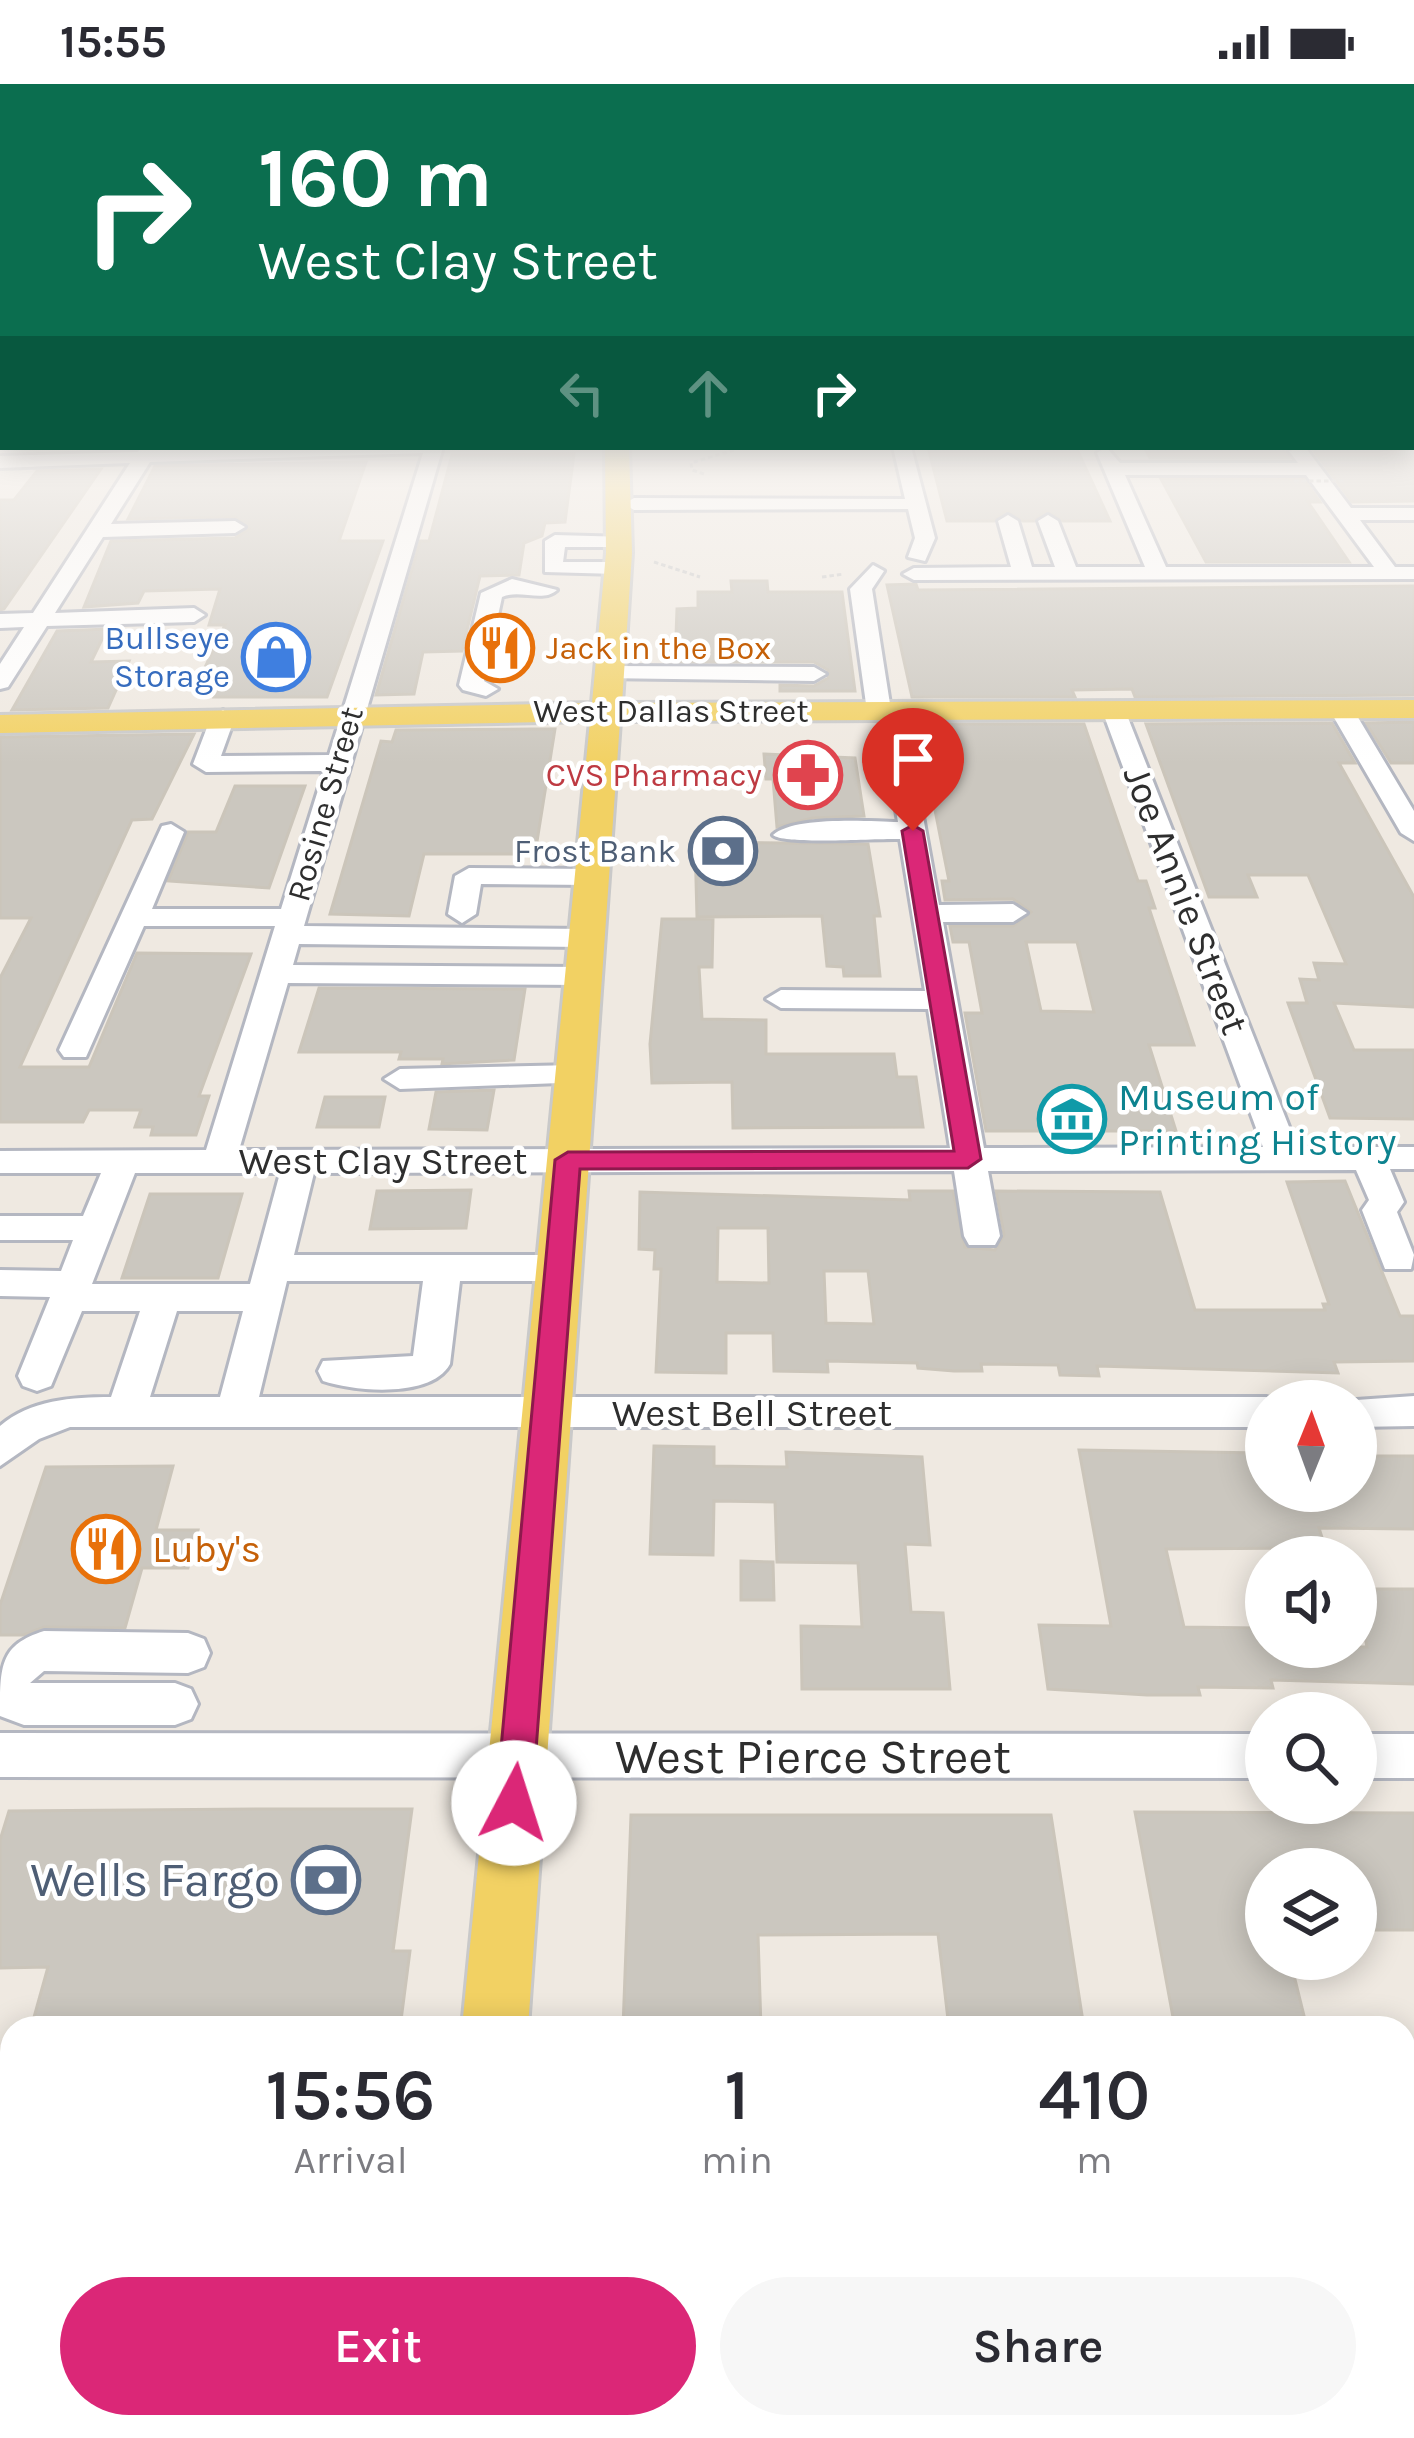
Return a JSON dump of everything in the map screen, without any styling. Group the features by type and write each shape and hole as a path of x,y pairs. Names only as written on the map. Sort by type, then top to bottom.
{"main road":[{"path":"496,2016 620,547"},
{"name":"West Dallas Street","path":"0,724 352,713 608,692 764,711 1414,709"}],"street":[{"path":"0,682 87,545"},
{"name":"Rosine Street","path":"219,1162 402,545"},
{"path":"907,563 910,545"},
{"path":"862,598 907,563 920,545"},
{"path":"1015,545 1024,577"},
{"path":"1057,545 1069,577"},
{"path":"1146,545 1160,577"},
{"path":"1367,545 1389,573"},
{"path":"982,1236 913,831 862,598 866,559 968,577 1389,573 1411,549"},
{"path":"486,689 471,685 492,593 512,585 546,590"},
{"path":"0,621 194,615"},
{"path":"608,692 764,674 814,674"},
{"path":"764,674 764,711"},
{"path":"1341,709 1414,833"},
{"name":"Joe Annie Street","path":"1114,710 1284,1158"},
{"path":"223,717 206,764 340,763"},
{"path":"786,835 850,829 913,831"},
{"path":"75,1050 171,832"},
{"path":"462,914 470,876 592,877"},
{"path":"927,914 1013,913"},
{"path":"133,917 290,927 585,957"},
{"path":"276,974 585,957"},
{"path":"781,999 941,1000"},
{"path":"400,1079 575,1075"},
{"path":"1368,1158 1400,1201 1378,1210 1398,1260"},
{"name":"West Clay Street","path":"0,1162 1414,1158"},
{"path":"235,1413 300,1161"},
{"path":"37,1376 122,1162"},
{"path":"0,1228 96,1228"},
{"path":"338,1371 416,1372 431,1364 443,1268"},
{"path":"0,1283 163,1298 268,1283 443,1268 559,1268"},
{"path":"125,1412 163,1298"},
{"name":"West Bell Street","path":"13,1439 68,1412 1245,1412"},
{"path":"1377,1412 1414,1412"},
{"path":"176,1704 24,1704 6,1698 5,1683 23,1656 44,1651 188,1653"},
{"name":"West Pierce Street","path":"0,1755 1245,1756"},
{"path":"1377,1756 1414,1756"}],"path":[{"path":"654,562 700,577"},
{"path":"822,577 863,572"}],"building":[{"path":"0,545 48,545 4,609 0,610"},
{"path":"109,545 382,545 327,697 214,697 221,678 200,678 225,625 209,625 220,589 144,591 138,603 84,607"},
{"path":"419,545 524,545 519,575 480,576 462,651 423,652 414,694 376,695"},
{"path":"1197,545 1337,545 1349,562 1206,562"},
{"path":"731,581 767,581 768,592 842,592 855,691 780,691 780,685 814,686 828,678 828,670 814,662 675,662 677,609 698,608 698,592 732,592"},
{"path":"916,584 918,590 1414,586 1414,695 1135,697 1132,689 1072,690 1075,697 912,697 887,585"},
{"path":"107,629 91,662 129,661 108,708 12,710 57,631"},
{"path":"1414,722 1414,763 1391,763 1366,723"},
{"path":"1332,723 1355,763 1339,763 1414,897 1414,1007 1334,1003 1354,1050 1414,1050 1414,1119 1330,1118 1288,1003 1307,1003 1300,979 1319,980 1314,963 1346,964 1308,875 1248,875 1257,897 1209,897 1146,724"},
{"path":"918,724 1084,724 1138,881 1146,881 1155,908 1149,908 1194,1045 1149,1045 1176,1131 986,1131 965,1013 982,1013 969,942 953,942 950,926 1013,926 1031,912 1013,899 945,900 942,881 949,881","holes":["1026,942 1077,942 1094,1012 1041,1011"]},
{"path":"555,729 535,854 424,854 409,916 330,914 381,741 392,742 396,730"},
{"path":"194,734 152,819 132,820 20,1067 89,1067 137,953 251,954 199,1096 209,1096 196,1135 151,1135 153,1127 135,1127 141,1110 89,1110 83,1122 0,1122 0,978 31,918 0,918 0,737"},
{"name":"CVS Pharmacy","path":"764,754 855,758 864,816 813,818 777,827 773,779 766,779"},
{"path":"235,786 305,786 269,888 168,881 188,832 216,832"},
{"path":"695,842 868,844 880,916 874,916 880,976 844,976 843,967 827,966 822,916 697,917"},
{"path":"662,919 713,919 712,967 699,967 702,1019 766,1020 766,1054 894,1054 897,1077 916,1077 923,1127 733,1128 732,1082 652,1083 650,1044"},
{"path":"319,988 525,989 514,1060 442,1064 443,1059 399,1059 401,1052 299,1052"},
{"path":"494,1090 487,1130 429,1129 436,1092"},
{"path":"325,1097 385,1097 379,1127 317,1127"},
{"path":"1345,1181 1400,1316 1414,1316 1414,1361 1334,1362 1338,1373 1097,1366 1099,1376 1060,1375 1058,1365 981,1364 982,1371 954,1371 918,1368 917,1363 827,1361 828,1372 774,1371 773,1333 726,1333 726,1373 656,1372 661,1269 654,1269 655,1250 639,1249 640,1192 910,1200 909,1191 953,1191 965,1247 995,1250 1004,1235 996,1191 1160,1192 1195,1310 1325,1310 1323,1304 1329,1304 1287,1182","holes":["718,1228 768,1228 769,1283 717,1282","824,1271 868,1271 874,1324 826,1323"]},
{"path":"471,1190 466,1228 370,1229 377,1191"},
{"path":"150,1194 242,1194 218,1278 122,1278"},
{"path":"654,1446 714,1447 714,1466 787,1467 786,1452 922,1457 930,1545 905,1544 911,1612 943,1613 950,1689 802,1689 801,1626 862,1627 858,1563 777,1562 775,1502 714,1501 713,1555 650,1554"},
{"path":"1079,1450 1245,1453 1245,1512 1377,1512 1377,1456 1414,1456 1414,1529 1319,1528 1321,1536 1245,1536 1245,1548 1166,1549 1184,1627 1245,1628 1245,1668 1377,1668 1377,1589 1414,1589 1414,1684 1271,1680 1273,1688 1198,1687 1200,1695 1048,1689 1039,1625 1111,1626"},
{"name":"Luby's","path":"173,1466 156,1530 198,1530 188,1568 142,1568 125,1628 44,1627 24,1635 0,1635 0,1605 46,1467"},
{"path":"741,1561 773,1562 774,1600 741,1600"},
{"path":"412,1809 393,1951 410,1951 402,2016 34,2016 48,1967 0,1968 0,1840 9,1811"},
{"path":"1135,1812 1245,1812 1245,1824 1377,1824 1377,1813 1414,1813 1414,1930 1377,1930 1377,1848 1245,1848 1245,1980 1295,1980 1304,2016 1173,2016"},
{"path":"631,1815 1051,1815 1082,2016 948,2016 938,1934 758,1935 761,2016 623,2016"}],"place":[{"name":"Jack in the Box","path":"500,648"},
{"name":"Bullseye Storage","path":"276,657"},
{"name":"CVS Pharmacy","path":"808,775"},
{"name":"Frost Bank","path":"723,851"},
{"name":"Museum of Printing History","path":"1072,1119"},
{"name":"Luby's","path":"106,1549"},
{"name":"Wells Fargo","path":"326,1880"}],"route":[{"path":"514,1803 568,1160 968,1159 913,831"}]}
